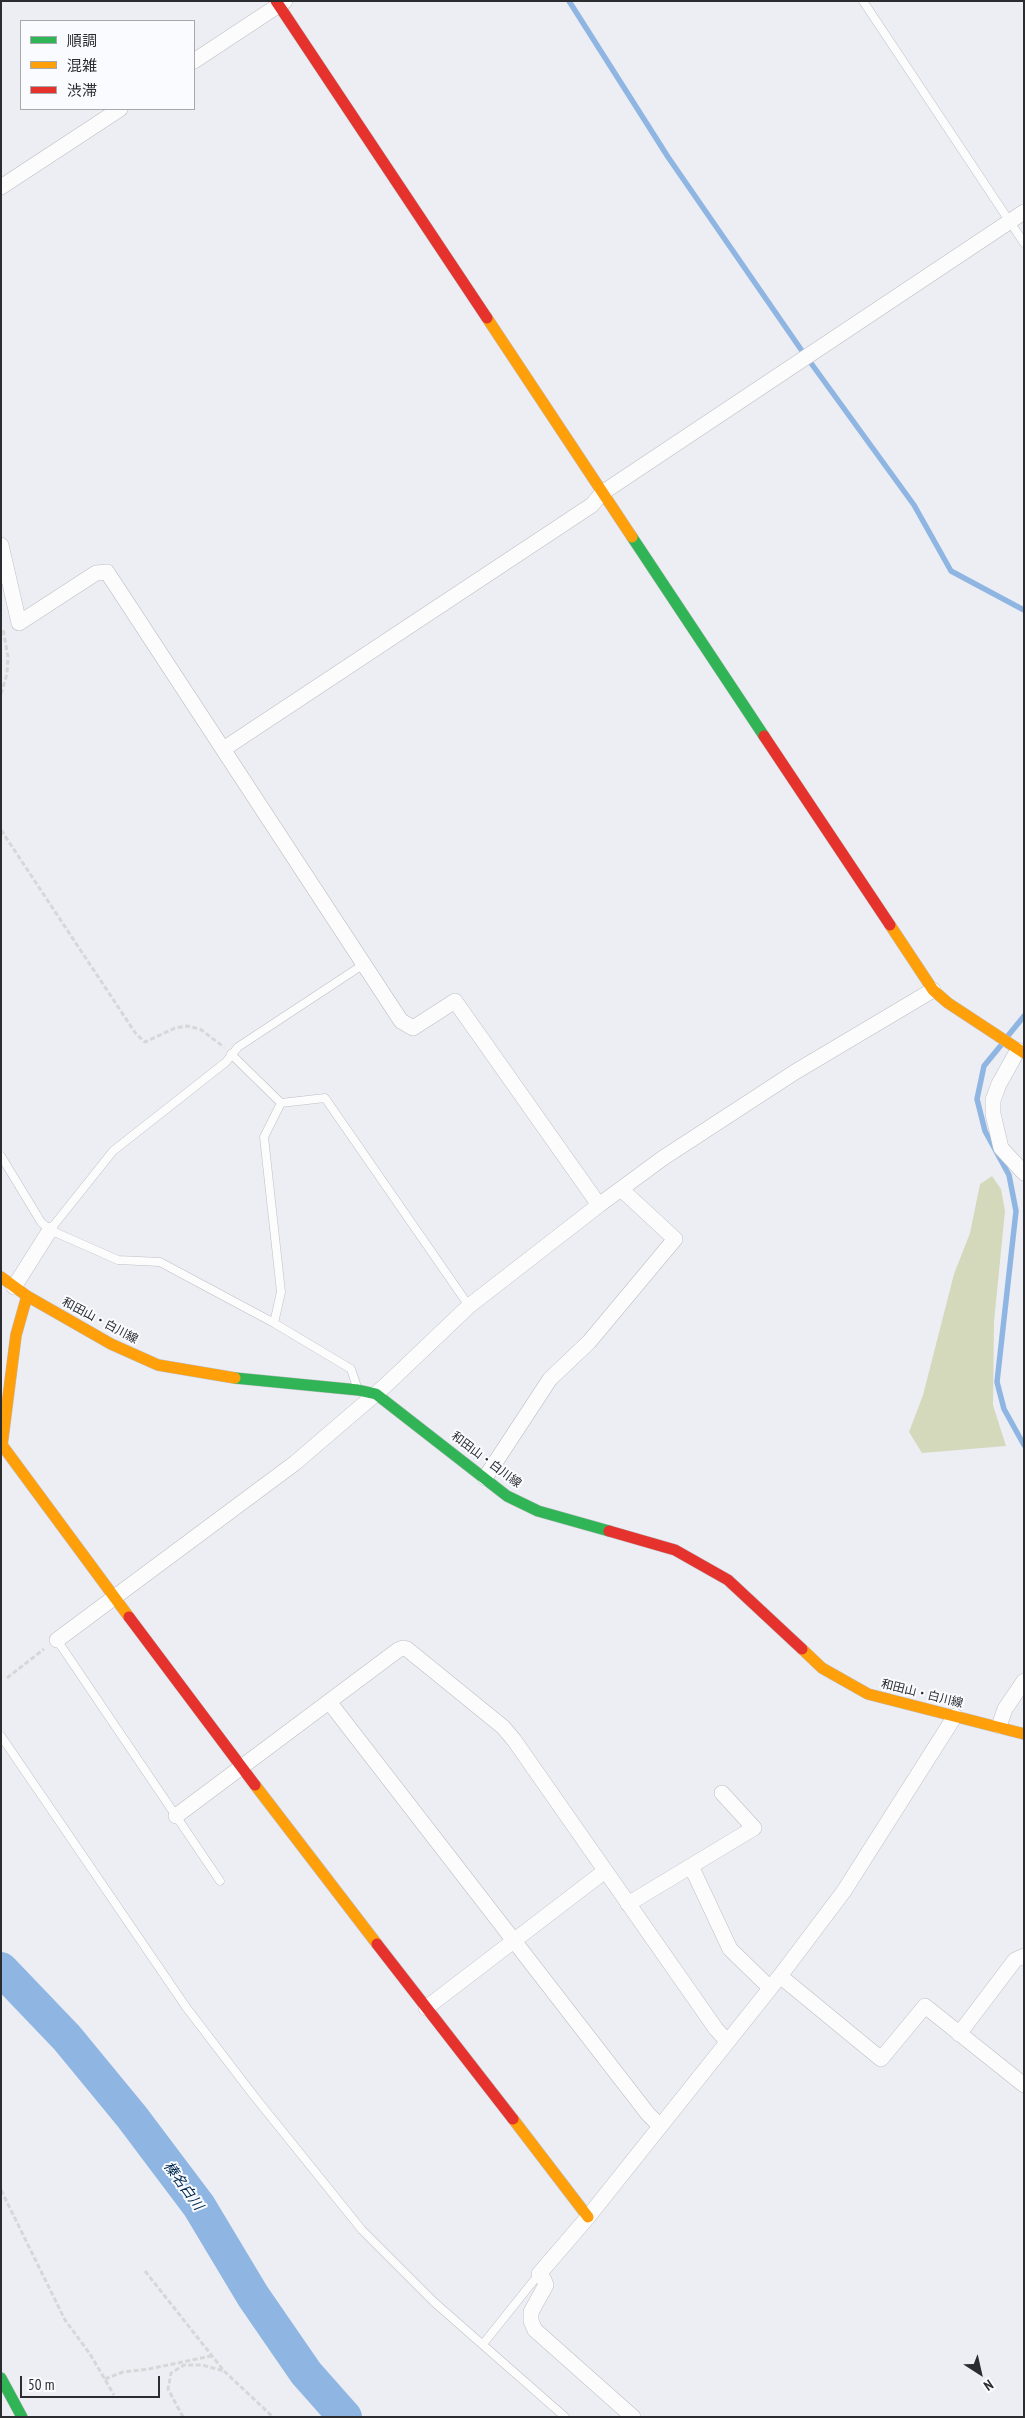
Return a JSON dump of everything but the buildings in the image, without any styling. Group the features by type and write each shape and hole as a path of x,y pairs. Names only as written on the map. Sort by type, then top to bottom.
{"street":[{"path":"195,60 280,3 602,493 933,990 948,1004 1019,1050 999,1084 993,1100 993,1114 1001,1148 1024,1173"},
{"path":"1,187 118,110"},
{"path":"225,748 584,510 602,493 1024,212"},
{"path":"1,545 19,623 96,573 107,572 225,748 402,1021 413,1028 455,1001 599,1205"},
{"path":"57,1640 295,1463 376,1394 469,1306 599,1205 663,1158 795,1072 933,990"},
{"path":"485,1478 550,1379 589,1342 675,1239 621,1189"},
{"path":"14,1287 50,1230"},
{"name":"和田山・白川線","path":"1,1277 27,1296 111,1344 158,1365 222,1377 358,1390 376,1394 507,1496 538,1511 676,1550 728,1580 822,1668 868,1694 999,1726 1024,1734"},
{"path":"27,1296 16,1335 2,1433 2,1445 113,1598 242,1769 588,2217"},
{"path":"176,1816 242,1769 398,1650 402,1648 407,1649 503,1727 716,2029 727,2041"},
{"path":"999,1726 1005,1709 1024,1681"},
{"path":"330,1702 648,2114 660,2126"},
{"path":"633,2417 535,2330 531,2321 531,2312 546,2285 539,2274 588,2217 775,1982 844,1891 955,1716"},
{"path":"628,1904 754,1828 722,1793"},
{"path":"690,1866 730,1949 881,2059 926,2006 1024,2085"},
{"path":"426,2008 605,1872"},
{"path":"959,2034 1015,1960 1024,1956"},
{"path":"1,2378 22,2417"}],"lane":[{"path":"863,1 1024,243"},
{"path":"50,1230 113,1151 226,1062 238,1047 364,964"},
{"path":"231,1054 281,1103"},
{"path":"281,1103 325,1098 469,1306"},
{"path":"274,1323 281,1292 264,1137 281,1103"},
{"path":"1,1156 41,1222 50,1230 118,1260 160,1262 274,1323 351,1369 358,1390"},
{"path":"57,1640 220,1881"},
{"path":"1,1736 186,2007 254,2096 362,2230 397,2267 565,2417"},
{"path":"483,2344 539,2274"}],"path":[{"path":"1,694 7,674 8,657 2,626"},
{"path":"1,830 136,1034 145,1042 175,1028 187,1026 200,1029 216,1039 231,1054"},
{"path":"7,1678 57,1640"},
{"path":"1,2191 65,2320 114,2395"},
{"path":"145,2271 224,2371 273,2417"},
{"path":"105,2379 123,2372 149,2369 211,2356"},
{"path":"184,2417 168,2389 171,2373 184,2365 202,2365 224,2371"}],"green space":[{"path":"992,1176 1001,1189 1005,1211 994,1322 993,1405 1006,1446 922,1453 909,1432 923,1395 954,1274 970,1233 980,1184"}],"waterway":[{"path":"569,1 668,157 800,348 914,505 951,571 1024,610"},
{"path":"1007,1037 1024,1016"},
{"path":"1002,1044 984,1066 977,1099 985,1131 1009,1175 1016,1211 997,1382 1004,1409 1024,1445"},
{"name":"榛名白川","path":"1,1969 67,2038 132,2117 199,2206 253,2296 306,2373 345,2417"}],"traffic: fast":[{"path":"632,537 764,736"},
{"path":"235,1378 358,1390 376,1394 507,1496 538,1511 609,1531"},
{"path":"1,2378 22,2417"}],"traffic: slow":[{"path":"487,318 632,537"},
{"path":"890,925 933,990 948,1003 1024,1053"},
{"path":"1,1277 27,1296 111,1344 158,1365 235,1378"},
{"path":"27,1296 16,1335 2,1445 129,1617"},
{"path":"802,1649 822,1668 868,1694 1024,1734"},
{"path":"255,1785 377,1944"},
{"path":"513,2119 588,2217"}],"traffic: jam":[{"path":"276,1 487,318"},
{"path":"764,736 890,925"},
{"path":"609,1531 675,1550 728,1580 802,1649"},
{"path":"129,1617 255,1785"},
{"path":"377,1944 513,2119"}]}
